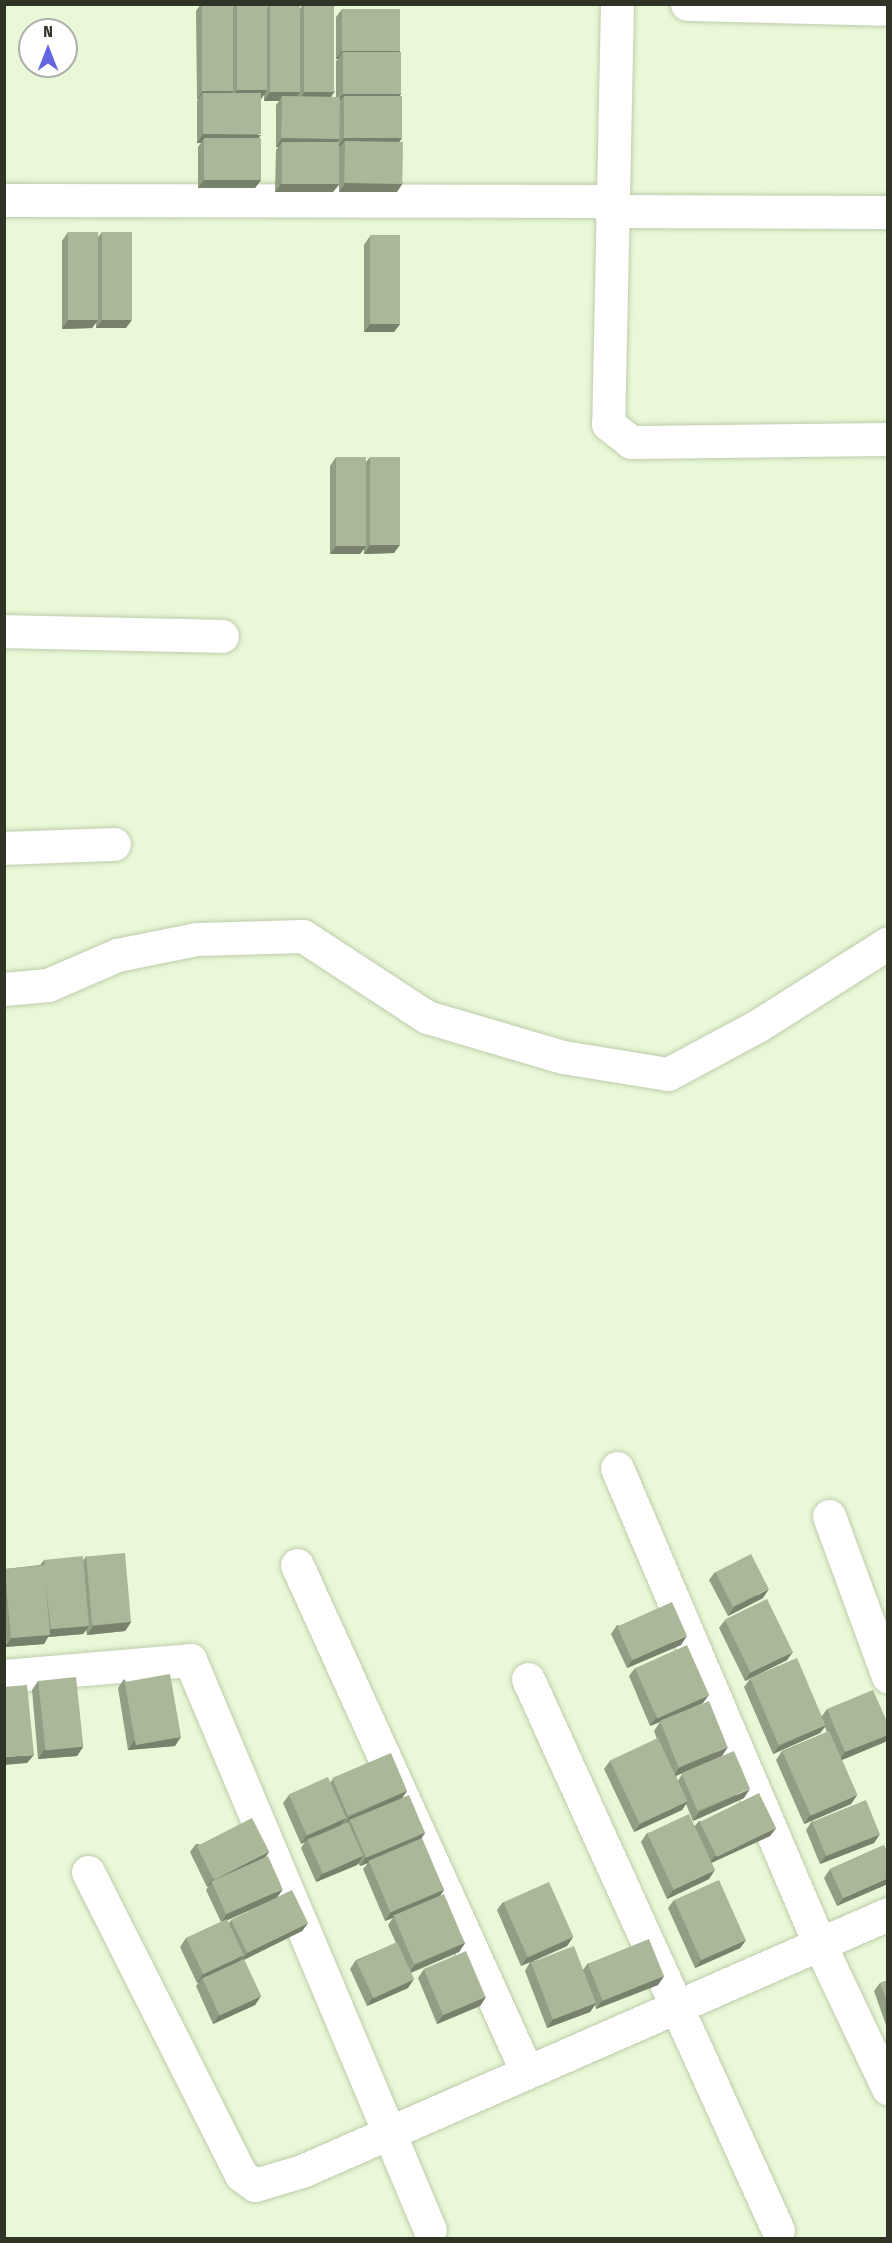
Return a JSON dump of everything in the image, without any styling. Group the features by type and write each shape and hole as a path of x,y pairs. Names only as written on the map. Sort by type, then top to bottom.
{"street":[{"path":"617,4 610,206 608,424 631,442 888,439"},
{"path":"687,4 888,9"},
{"path":"4,200 610,206 888,212"},
{"path":"4,631 222,636"},
{"path":"4,848 114,844"},
{"path":"4,989 48,985 117,956 197,939 303,936 427,1017 563,1057 668,1074 759,1025 888,943"},
{"path":"617,1468 819,1943 888,2088"},
{"path":"829,1516 888,1676"},
{"path":"297,1565 527,2072"},
{"path":"4,1676 190,1660 430,2230"},
{"path":"528,1679 672,2006 778,2230"},
{"path":"88,1872 241,2175 255,2186 388,2133 672,2006 888,1914"}],"building":[{"path":"202,4 233,4 233,91 202,91"},
{"path":"237,4 267,4 267,90 237,90"},
{"path":"270,4 300,4 300,92 270,92"},
{"path":"304,4 334,4 334,92 304,92"},
{"path":"342,9 400,9 400,51 342,51"},
{"path":"343,52 401,52 401,94 343,94"},
{"path":"203,93 261,93 261,134 203,134"},
{"path":"282,96 340,97 339,139 281,138"},
{"path":"344,96 402,96 402,138 344,138"},
{"path":"204,138 261,138 261,180 204,180"},
{"path":"345,141 403,142 402,184 344,183"},
{"path":"282,142 339,142 339,184 282,184"},
{"path":"68,232 98,232 98,320 68,320"},
{"path":"102,232 132,232 132,320 102,320"},
{"path":"370,235 400,235 400,324 370,324"},
{"path":"336,457 366,457 366,546 336,546"},
{"path":"370,457 400,457 400,545 370,545"},
{"path":"125,1553 131,1622 92,1625 86,1556"},
{"path":"751,1554 769,1589 733,1607 715,1572"},
{"path":"83,1556 89,1626 51,1629 45,1580 50,1635 11,1638 5,1569 45,1565 44,1560"},
{"path":"767,1599 793,1652 751,1673 725,1620"},
{"path":"672,1602 687,1636 632,1660 617,1626"},
{"path":"4,1621 7,1644 4,1644"},
{"path":"687,1645 709,1695 657,1718 635,1668"},
{"path":"797,1658 826,1725 779,1745 750,1678"},
{"path":"170,1674 181,1737 136,1745 125,1682"},
{"path":"76,1677 83,1747 46,1751 38,1681"},
{"path":"27,1685 34,1755 4,1757 4,1687"},
{"path":"873,1690 888,1724 888,1735 845,1752 827,1709"},
{"path":"709,1701 728,1747 679,1767 660,1721"},
{"path":"829,1731 857,1795 811,1816 782,1752"},
{"path":"658,1738 688,1801 640,1824 610,1760"},
{"path":"734,1751 750,1789 698,1811 682,1773"},
{"path":"391,1753 407,1791 348,1816 332,1778"},
{"path":"328,1777 346,1818 307,1836 289,1794"},
{"path":"759,1793 776,1828 717,1857 700,1822"},
{"path":"409,1795 425,1833 366,1858 350,1820"},
{"path":"866,1800 880,1834 826,1856 812,1822"},
{"path":"689,1814 715,1870 674,1890 647,1833"},
{"path":"252,1818 269,1852 214,1880 197,1846"},
{"path":"348,1822 363,1856 323,1874 308,1840"},
{"path":"422,1838 444,1890 390,1912 369,1861"},
{"path":"884,1845 888,1853 888,1878 843,1898 830,1869"},
{"path":"268,1856 283,1889 226,1914 211,1881"},
{"path":"719,1880 746,1940 701,1960 674,1900"},
{"path":"549,1882 573,1937 528,1957 503,1902"},
{"path":"292,1890 308,1923 247,1953 231,1920"},
{"path":"444,1894 465,1943 414,1964 393,1915"},
{"path":"227,1919 244,1955 203,1974 186,1938"},
{"path":"649,1939 664,1976 603,2001 588,1964"},
{"path":"397,1942 414,1979 374,1998 356,1961"},
{"path":"574,1946 596,2003 553,2019 531,1962"},
{"path":"466,1951 486,1997 443,2015 424,1969"},
{"path":"244,1959 261,1996 220,2016 202,1978"},
{"path":"888,1980 888,2004 880,1983"}]}
